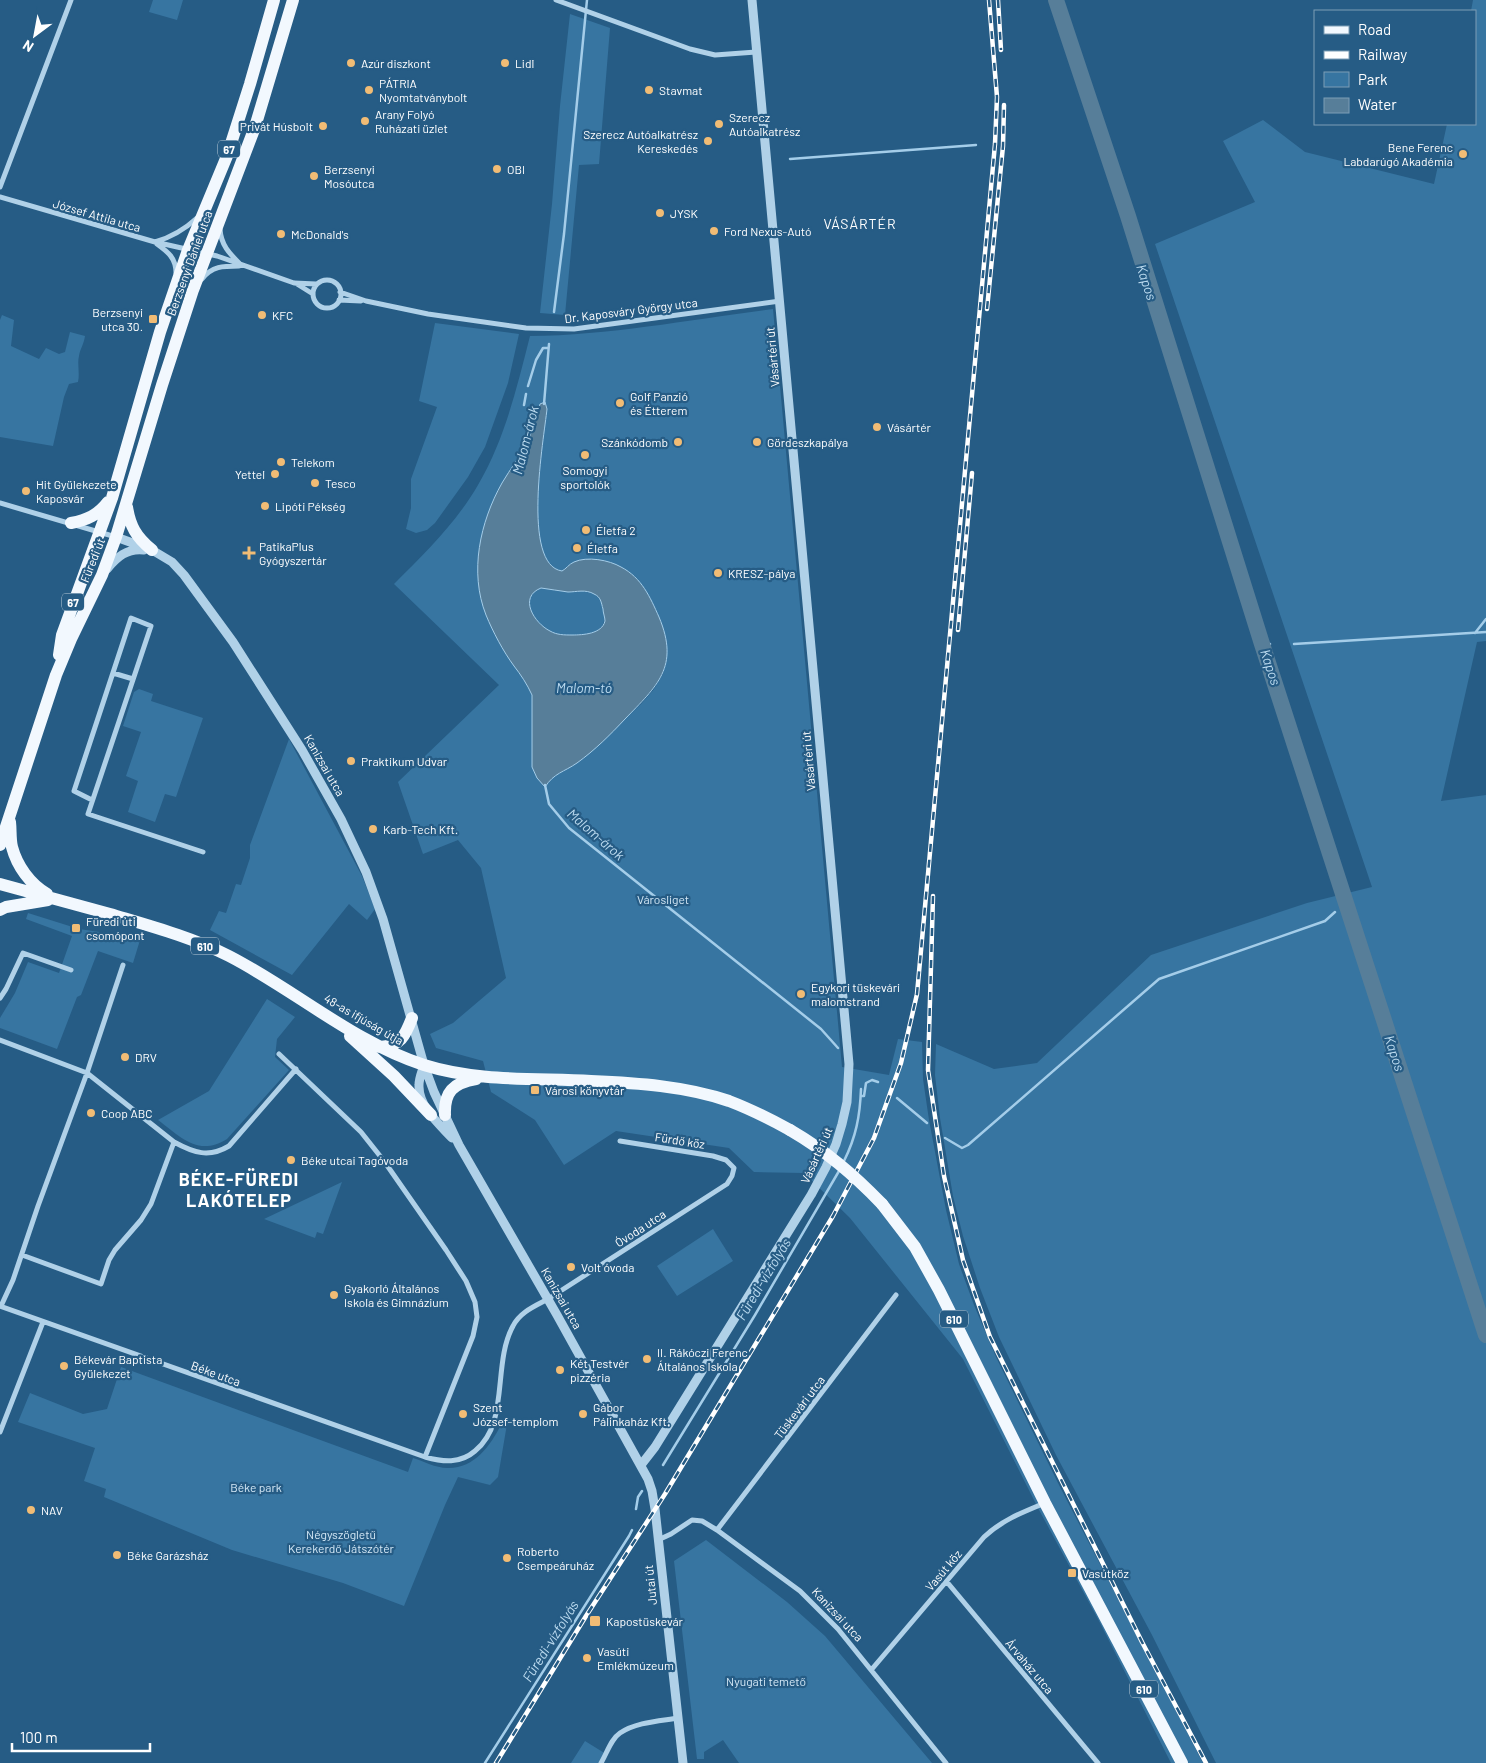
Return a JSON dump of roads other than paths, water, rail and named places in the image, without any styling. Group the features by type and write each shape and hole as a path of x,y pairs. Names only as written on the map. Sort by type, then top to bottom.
{"main road":[{"name":"Berzsenyi Dániel utca","path":"100,532 112,498 145,379 188,250 227,156 274,0"},
{"name":"Berzsenyi Dániel utca","path":"116,537 193,290 255,127 293,0"},
{"path":"71,523 93,517 112,498"},
{"path":"127,504 129,520 133,531 152,550"},
{"name":"Füredi út","path":"56,675 62,635 100,532"},
{"name":"Füredi út","path":"10,817 56,675 102,575 116,537"},
{"path":"0,827 10,817"},
{"path":"10,817 12,845 19,865 40,890 56,899"},
{"name":"67","path":"0,845 10,817"},
{"name":"610","path":"0,884 56,899"},
{"path":"0,910 24,903 56,899"},
{"name":"48-as ifjúság útja","path":"56,899 146,924 229,956 380,1047 424,1065 454,1073 485,1077 620,1083 681,1090 728,1101 756,1112 790,1130 824,1151 842,1165 882,1204 915,1247 939,1290 1045,1503"},
{"path":"315,1008 394,1076 431,1115"},
{"path":"380,1047 397,1043 403,1037 412,1018"},
{"path":"445,1115 446,1098 457,1085 467,1080 485,1077"},
{"name":"610","path":"1045,1503 1182,1763"}],"street":[{"path":"0,187 71,0"},
{"path":"556,0 714,55 756,52"},
{"name":"Vásártéri út","path":"642,1465 670,1424 811,1195 836,1144 847,1102 849,1064 752,0"},
{"name":"József Attila utca","path":"0,198 154,242 206,254"},
{"path":"154,242 171,237 186,228 203,213"},
{"path":"220,219 222,243 227,252 242,266"},
{"path":"154,242 173,259 176,270 176,285"},
{"path":"206,254 217,256 294,283 313,294"},
{"path":"193,290 212,269 221,266 242,266"},
{"path":"294,283 316,284 323,280 330,280 338,286 340,292 339,300 333,306 322,307 316,302 313,294 316,284"},
{"name":"Dr. Kaposváry György utca","path":"340,292 366,301 428,314 516,326 574,329 780,301"},
{"name":"Dr. Kaposváry György utca","path":"339,300 366,301"},
{"path":"0,503 116,537"},
{"name":"Kanizsai utca","path":"116,537 152,550 172,562 184,575 233,642 302,750 341,819 366,872 380,910 424,1065 434,1092 459,1145 642,1465"},
{"path":"102,575 114,560 123,553 136,549 152,550"},
{"path":"92,800 74,791 131,618 151,626 88,814 203,852"},
{"path":"113,673 133,679"},
{"path":"0,998 23,952 71,970"},
{"name":"Béke utca","path":"123,965 87,1073 13,1280 0,1306 425,1458 441,1462 454,1462 468,1457 481,1447 490,1434 495,1418 503,1354 512,1327 524,1312 548,1299"},
{"path":"0,1040 87,1073 174,1142 186,1148 209,1154 219,1152 229,1146 296,1069"},
{"path":"279,1054 361,1132 384,1161 446,1250 466,1282 475,1302 477,1317 474,1336 425,1458"},
{"name":"Kanizsai utca","path":"424,1065 419,1087 422,1097 431,1115 459,1145"},
{"name":"Fürdő köz","path":"620,1141 713,1156 726,1160 734,1168"},
{"path":"22,1255 101,1284 109,1260 115,1250 141,1220 151,1204 174,1142"},
{"name":"Óvoda utca","path":"548,1299 727,1184 734,1168"},
{"name":"Tüskevári utca","path":"717,1530 896,1295"},
{"path":"0,1432 43,1322"},
{"name":"Jutai út","path":"642,1465 652,1491 683,1763"},
{"name":"Vasút köz","path":"872,1669 995,1526 1045,1503"},
{"name":"Kanizsai utca","path":"658,1540 692,1520 702,1521 717,1530 806,1597 872,1669 946,1763"},
{"name":"Árvaház utca","path":"947,1582 1098,1763"},
{"path":"601,1763 619,1733 632,1727 678,1718"}],"water":[{"name":"Malom-tó","path":"545,402 547,409 540,471 538,525 542,547 549,564 562,571 579,560 598,560 616,565 628,571 640,582 652,602 665,634 667,649 666,663 662,674 647,696 596,748 548,782 545,787 537,778 532,767 532,695 495,635 486,615 478,582 479,548 488,514 502,483 528,441 540,404","holes":["541,588 568,592 591,592 600,600 605,621 603,625 592,633 581,635 561,634 550,631 539,622 531,610 530,597"]}],"waterway":[{"name":"Malom-árok","path":"554,312 564,234 587,0"},
{"name":"Kapos","path":"1056,0 1128,216 1262,644 1486,1335"},
{"path":"790,159 976,145"},
{"name":"Malom-árok","path":"544,404 549,344"},
{"path":"528,386 536,360 543,348 548,348"},
{"path":"524,405 526,394"},
{"path":"1475,633 1486,619"},
{"path":"1294,644 1486,632"},
{"name":"Kapos","path":"1262,644 1270,644"},
{"name":"Malom-árok","path":"545,785 549,804 569,828 821,1029 838,1048"},
{"name":"Kapos","path":"1342,906 1347,904"},
{"path":"945,1138 962,1148 968,1145 1159,979 1325,921 1335,912"},
{"path":"861,1096 864,1096 866,1083 872,1080 878,1082"},
{"name":"Füredi-vízfolyás","path":"844,1161 857,1126 861,1089"},
{"path":"897,1098 927,1123"},
{"name":"Füredi-vízfolyás","path":"663,1465 755,1315 839,1171"},
{"name":"Füredi-vízfolyás","path":"636,1509 638,1497 642,1491"},
{"name":"Füredi-vízfolyás","path":"485,1763 632,1530"}],"railway":[{"path":"496,1763 586,1616 665,1494 833,1216 874,1138 901,1063 917,994 995,144 997,97 989,0"},
{"path":"998,0 1001,50"},
{"path":"987,309 1003,146 1004,105"},
{"path":"958,630 972,473"},
{"path":"933,896 928,1070 944,1176 963,1260 990,1337 1142,1642 1206,1763"}],"place":[{"name":"Azúr diszkont","path":"351,63"},
{"name":"Lidl","path":"505,63"},
{"name":"PÁTRIA Nyomtatványbolt","path":"369,90"},
{"name":"Stavmat","path":"649,90"},
{"name":"Arany Folyó Ruházati üzlet","path":"365,121"},
{"name":"Szerecz Autóalkatrész","path":"719,124"},
{"name":"Privát Húsbolt","path":"323,126"},
{"name":"Szerecz Autóalkatrész Kereskedés","path":"708,141"},
{"name":"Bene Ferenc Labdarúgó Akadémia","path":"1463,154"},
{"name":"OBI","path":"497,169"},
{"name":"Berzsenyi Mosóutca","path":"314,176"},
{"name":"JYSK","path":"660,213"},
{"name":"Ford Nexus-Autó","path":"714,231"},
{"name":"McDonald's","path":"281,234"},
{"name":"KFC","path":"262,315"},
{"name":"Berzsenyi utca 30.","path":"153,319"},
{"name":"Golf Panzió és Étterem","path":"620,403"},
{"name":"Vásártér","path":"877,427"},
{"name":"Szánkódomb","path":"678,442"},
{"name":"Gördeszkapálya","path":"757,442"},
{"name":"Somogyi sportolók","path":"585,455"},
{"name":"Telekom","path":"281,462"},
{"name":"Yettel","path":"275,474"},
{"name":"Tesco","path":"315,483"},
{"name":"Hit Gyülekezete Kaposvár","path":"26,491"},
{"name":"Lipóti Pékség","path":"265,506"},
{"name":"Életfa 2","path":"586,530"},
{"name":"Életfa","path":"577,548"},
{"name":"PatikaPlus Gyógyszertár","path":"249,553"},
{"name":"KRESZ-pálya","path":"718,573"},
{"name":"Praktikum Udvar","path":"351,761"},
{"name":"Karb-Tech Kft.","path":"373,829"},
{"name":"Füredi úti csomópont","path":"76,928"},
{"name":"Egykori tüskevári malomstrand","path":"801,994"},
{"name":"DRV","path":"125,1057"},
{"name":"Városi könyvtár","path":"535,1090"},
{"name":"Coop ABC","path":"91,1113"},
{"name":"Béke utcai Tagóvoda","path":"291,1160"},
{"name":"Volt óvoda","path":"571,1267"},
{"name":"Gyakorló Általános Iskola és Gimnázium","path":"334,1295"},
{"name":"II. Rákóczi Ferenc Általános Iskola","path":"647,1359"},
{"name":"Békevár Baptista Gyülekezet","path":"64,1366"},
{"name":"Két Testvér pizzéria","path":"560,1370"},
{"name":"Szent József-templom","path":"463,1414"},
{"name":"Gábor Pálinkaház Kft.","path":"583,1414"},
{"name":"NAV","path":"31,1510"},
{"name":"Béke Garázsház","path":"117,1555"},
{"name":"Roberto Csempeáruház","path":"507,1558"},
{"name":"Vasútköz","path":"1072,1573"},
{"name":"Kapostüskevár","path":"595,1621"},
{"name":"Vasúti Emlékmúzeum","path":"587,1658"}],"district":[{"name":"VÁSÁRTÉR","path":"860,223"},
{"name":"BÉKE-FÜREDI LAKÓTELEP","path":"239,1189"}],"park label":[{"name":"Városliget","path":"663,899"},
{"name":"Béke park","path":"256,1487"},
{"name":"Négyszögletű Kerekerdő Játszótér","path":"341,1541"},
{"name":"Nyugati temető","path":"766,1681"}]}
